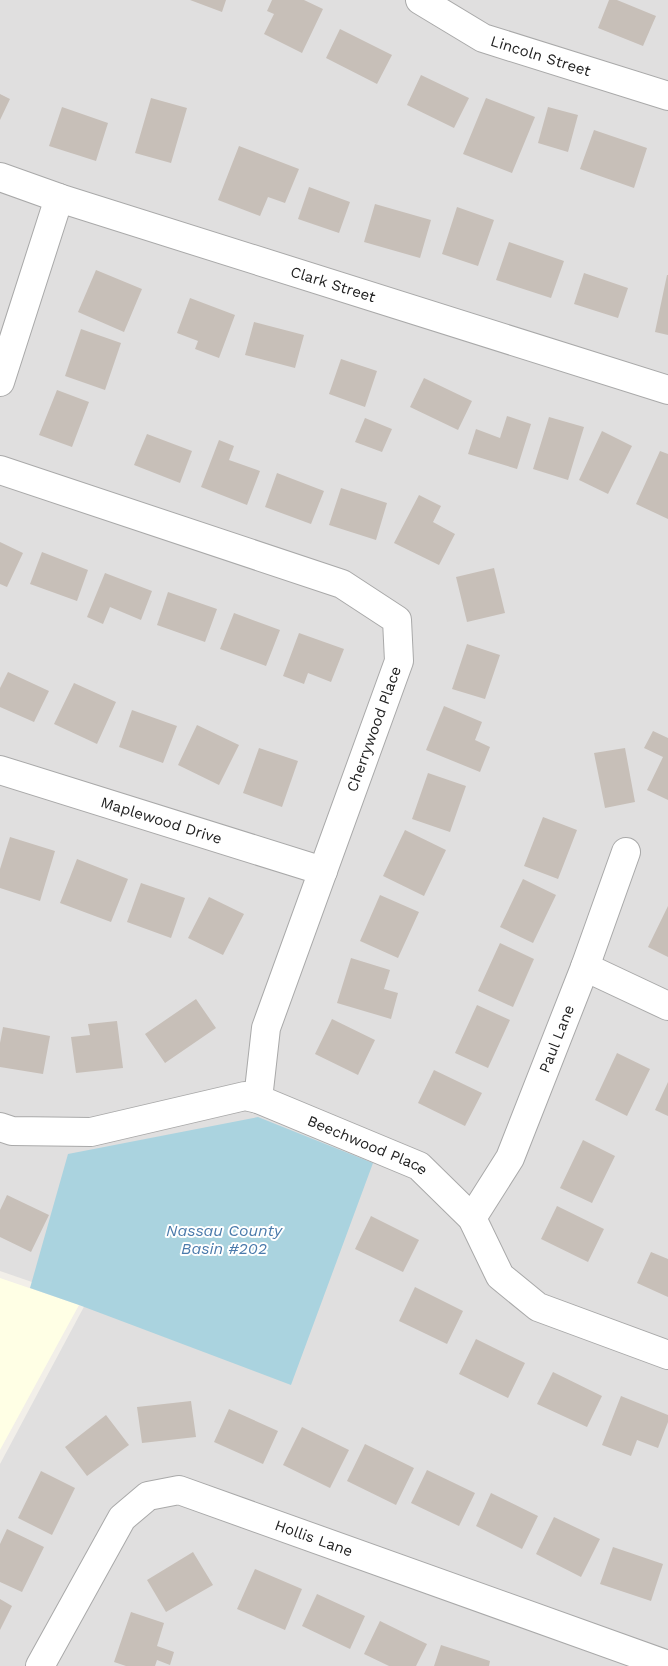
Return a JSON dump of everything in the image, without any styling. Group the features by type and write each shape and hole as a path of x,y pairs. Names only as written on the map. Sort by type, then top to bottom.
{"street":[{"name":"Lincoln Street","path":"420,0 483,38 668,96"},
{"name":"Clark Street","path":"0,177 59,198 668,390"},
{"path":"0,382 59,198"},
{"name":"Cherrywood Place","path":"0,470 342,584 397,620 399,661 266,1028 258,1100"},
{"name":"Maplewood Drive","path":"0,770 323,871"},
{"name":"Paul Lane","path":"472,1218 510,1158 585,967 626,852"},
{"path":"585,967 668,1006"},
{"name":"Beechwood Place","path":"0,1127 12,1131 91,1132 245,1096 258,1100 419,1166 472,1218 500,1276 538,1307 668,1355"},
{"name":"Hollis Lane","path":"40,1666 122,1518 148,1496 179,1490 668,1665"}],"shaded area":[{"path":"0,0 668,0 668,1666 0,1666 0,1464 87,1301 0,1271"},
{"path":"0,1278 79,1305 0,1450"}],"water":[{"name":"Nassau County Basin #202","path":"258,1117 373,1163 291,1385 30,1288 68,1154"}],"building":[{"path":"190,0 226,0 222,12"},
{"path":"272,0 304,0 323,9 302,53 264,34 274,14 267,11"},
{"path":"609,0 617,0 656,16 643,46 598,28"},
{"path":"340,29 392,55 377,84 326,58"},
{"path":"421,75 469,98 454,128 407,105"},
{"path":"0,94 10,99 0,120"},
{"path":"151,98 187,108 171,163 135,153"},
{"path":"486,98 535,117 512,173 463,154"},
{"path":"62,107 108,123 96,161 49,146"},
{"path":"548,107 578,115 568,152 538,143"},
{"path":"594,130 647,148 634,188 580,169"},
{"path":"239,146 299,169 285,203 268,197 260,216 218,200"},
{"path":"309,187 350,202 339,233 298,219"},
{"path":"375,204 431,220 420,258 364,242"},
{"path":"457,207 494,220 478,266 442,254"},
{"path":"509,242 564,261 551,298 496,280"},
{"path":"96,270 142,289 124,332 78,312"},
{"path":"584,273 628,288 618,318 574,304"},
{"path":"668,275 668,335 655,332"},
{"path":"190,298 235,315 219,358 195,349 198,341 177,333"},
{"path":"254,322 304,335 295,368 245,355"},
{"path":"81,329 121,343 105,390 65,376"},
{"path":"341,359 377,371 365,407 329,394"},
{"path":"424,378 472,401 458,430 410,407"},
{"path":"57,390 89,402 72,447 39,435"},
{"path":"507,416 531,424 517,469 468,454 476,429 500,438"},
{"path":"549,417 584,427 568,480 533,469"},
{"path":"365,418 392,429 382,452 355,442"},
{"path":"602,431 632,446 608,494 579,480"},
{"path":"147,434 192,451 180,483 134,465"},
{"path":"219,440 234,446 229,460 260,471 247,505 201,487"},
{"path":"660,451 668,454 668,519 636,504"},
{"path":"277,473 324,491 311,524 265,507"},
{"path":"341,488 387,503 376,540 329,525"},
{"path":"419,495 441,506 433,522 455,534 439,565 394,543"},
{"path":"0,542 23,553 7,587 0,584"},
{"path":"42,552 88,570 77,601 30,584"},
{"path":"494,568 505,613 467,622 456,577"},
{"path":"105,573 152,591 141,620 110,607 103,624 87,617"},
{"path":"168,592 217,609 205,642 157,625"},
{"path":"234,613 280,630 266,666 220,649"},
{"path":"299,633 344,649 331,682 308,673 304,684 283,676"},
{"path":"467,644 500,655 485,699 452,689"},
{"path":"8,672 49,691 34,722 0,707 0,688"},
{"path":"74,683 116,702 97,744 54,724"},
{"path":"444,706 482,722 475,740 490,747 480,772 426,750"},
{"path":"132,710 177,726 163,763 119,747"},
{"path":"197,725 239,745 219,785 178,765"},
{"path":"653,731 668,738 668,800 647,790 663,757 644,748"},
{"path":"259,748 298,761 282,807 243,793"},
{"path":"625,748 635,802 605,808 594,753"},
{"path":"428,773 466,786 450,832 412,819"},
{"path":"543,817 577,830 558,879 524,866"},
{"path":"405,830 446,850 424,896 383,876"},
{"path":"10,837 55,851 40,901 0,888 0,869"},
{"path":"77,859 128,879 111,922 60,903"},
{"path":"523,879 556,895 533,943 500,927"},
{"path":"141,883 185,898 171,938 127,922"},
{"path":"380,895 419,912 398,958 360,941"},
{"path":"209,897 244,914 223,955 188,938"},
{"path":"668,906 668,957 648,947"},
{"path":"500,943 534,959 513,1007 478,991"},
{"path":"351,958 390,970 384,989 398,993 391,1019 337,1003"},
{"path":"196,999 216,1028 165,1063 145,1034"},
{"path":"477,1005 510,1020 488,1068 455,1053"},
{"path":"332,1019 375,1040 358,1075 315,1054"},
{"path":"117,1021 123,1068 76,1073 71,1037 90,1035 88,1024"},
{"path":"3,1027 50,1036 43,1074 0,1067 0,1043"},
{"path":"617,1053 650,1069 627,1116 595,1100"},
{"path":"434,1070 482,1093 465,1126 418,1103"},
{"path":"668,1082 668,1116 655,1110"},
{"path":"583,1140 615,1156 592,1203 560,1188"},
{"path":"7,1195 49,1215 31,1252 0,1237 0,1210"},
{"path":"557,1206 604,1229 588,1262 541,1239"},
{"path":"371,1216 419,1240 403,1272 355,1249"},
{"path":"651,1252 668,1259 668,1297 637,1283"},
{"path":"415,1287 463,1311 447,1344 399,1321"},
{"path":"476,1339 525,1363 508,1398 459,1374"},
{"path":"553,1372 602,1396 587,1427 537,1404"},
{"path":"621,1396 668,1415 668,1422 658,1448 637,1440 631,1456 602,1445"},
{"path":"191,1401 196,1437 142,1443 137,1407"},
{"path":"229,1409 278,1431 263,1464 214,1442"},
{"path":"106,1415 129,1445 87,1476 65,1447"},
{"path":"302,1427 349,1450 330,1488 283,1465"},
{"path":"365,1444 414,1468 396,1505 347,1481"},
{"path":"427,1470 475,1493 459,1526 411,1503"},
{"path":"41,1471 75,1488 52,1535 18,1518"},
{"path":"491,1493 538,1516 522,1549 476,1526"},
{"path":"554,1517 600,1539 581,1577 536,1554"},
{"path":"7,1529 44,1547 22,1592 0,1582 0,1544"},
{"path":"613,1547 663,1564 651,1601 600,1584"},
{"path":"193,1552 213,1585 166,1612 147,1580"},
{"path":"255,1569 302,1589 285,1630 237,1609"},
{"path":"317,1594 365,1616 350,1649 302,1626"},
{"path":"0,1599 12,1606 0,1630"},
{"path":"131,1612 164,1623 157,1646 174,1652 170,1665 157,1660 155,1666 126,1666 114,1662"},
{"path":"380,1621 427,1644 416,1666 389,1666 364,1654"},
{"path":"441,1645 490,1661 489,1666 434,1666"}]}
